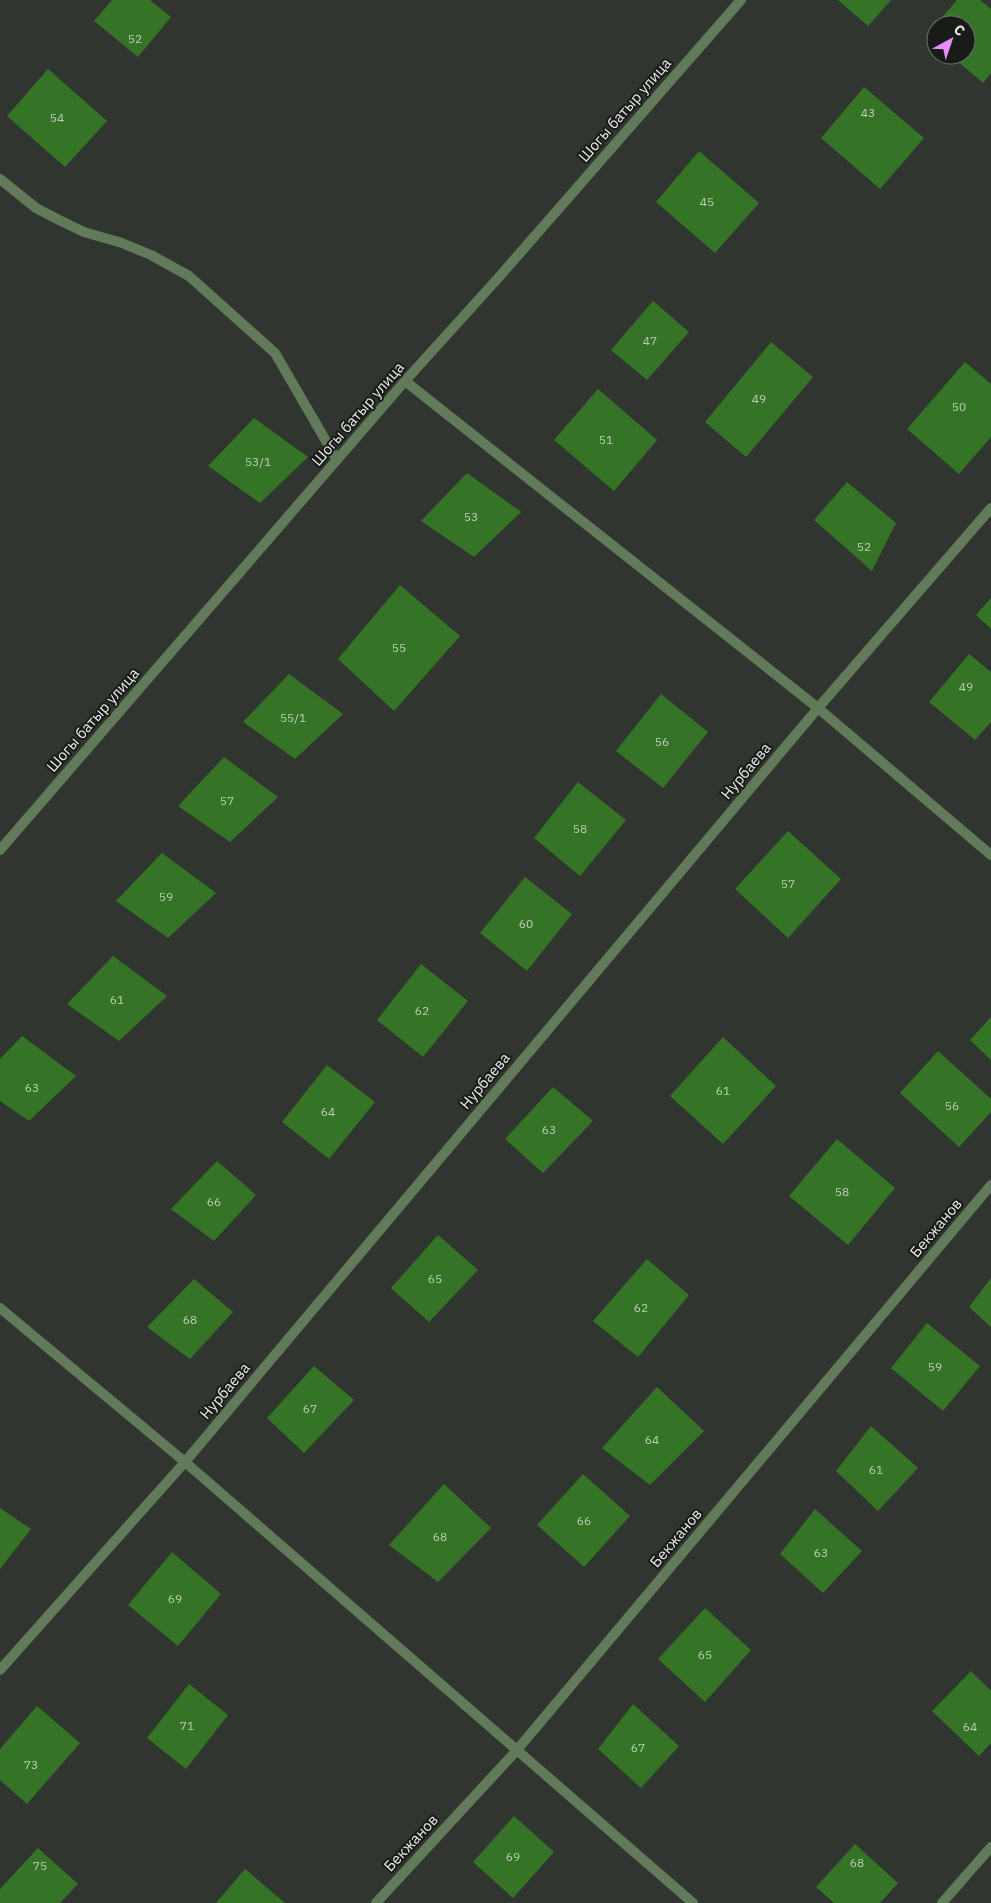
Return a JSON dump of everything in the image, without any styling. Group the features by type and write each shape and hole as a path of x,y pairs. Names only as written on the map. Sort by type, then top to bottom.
{"street":[{"name":"Шогы батыр улица","path":"0,850 337,460 499,278 741,0"},
{"path":"0,179 36,208 58,220 84,232 151,254 189,276 275,353 337,460"},
{"path":"406,382 818,708 991,855"},
{"name":"Нурбаева","path":"0,1670 185,1462 818,708 991,508"},
{"name":"Бекжанов","path":"376,1903 517,1750 991,1185"},
{"path":"0,1308 185,1462 693,1903"},
{"path":"942,1903 991,1847"}],"building":[{"path":"112,0 150,0 171,17 138,57 94,21"},
{"path":"838,0 891,0 868,26"},
{"path":"957,0 980,0 991,9 991,73 983,83 962,65 976,65 976,15 944,15"},
{"path":"48,69 107,121 65,167 7,116"},
{"path":"864,87 924,138 880,189 821,138"},
{"path":"699,151 759,203 715,253 656,202"},
{"path":"653,301 689,332 647,380 611,350"},
{"path":"771,342 813,377 746,457 705,422"},
{"path":"965,362 991,384 991,437 959,474 907,429"},
{"path":"598,389 657,440 614,491 554,440"},
{"path":"254,418 308,457 260,503 208,466"},
{"path":"467,473 521,512 474,557 421,521"},
{"path":"847,482 896,523 872,571 814,520"},
{"path":"400,585 460,636 394,711 338,659"},
{"path":"991,598 991,629 976,615"},
{"path":"969,654 991,672 991,722 975,740 929,702"},
{"path":"289,674 343,714 295,759 243,722"},
{"path":"661,694 708,732 663,788 616,751"},
{"path":"224,757 278,797 230,842 178,806"},
{"path":"578,782 626,820 580,876 534,838"},
{"path":"788,831 841,879 788,938 735,889"},
{"path":"162,853 216,893 168,938 116,901"},
{"path":"525,877 572,914 527,971 480,933"},
{"path":"113,956 167,996 119,1041 67,1004"},
{"path":"421,964 468,1001 423,1057 377,1020"},
{"path":"991,1017 991,1060 970,1040"},
{"path":"22,1036 76,1076 29,1121 0,1101 0,1059"},
{"path":"723,1037 776,1086 723,1144 670,1096"},
{"path":"938,1051 991,1099 991,1112 959,1147 900,1093"},
{"path":"327,1065 375,1102 329,1159 282,1122"},
{"path":"553,1087 593,1121 543,1173 505,1139"},
{"path":"837,1139 895,1188 848,1245 789,1196"},
{"path":"217,1161 256,1195 214,1241 171,1209"},
{"path":"438,1235 478,1270 429,1322 391,1288"},
{"path":"647,1259 689,1295 638,1357 593,1321"},
{"path":"991,1278 991,1327 969,1307"},
{"path":"194,1279 233,1312 190,1359 147,1327"},
{"path":"927,1323 980,1366 943,1411 891,1368"},
{"path":"314,1366 354,1400 304,1453 267,1418"},
{"path":"657,1387 704,1431 650,1485 602,1448"},
{"path":"871,1426 918,1468 878,1511 836,1471"},
{"path":"583,1474 630,1516 584,1567 537,1525"},
{"path":"444,1484 491,1528 438,1582 389,1545"},
{"path":"0,1508 31,1529 0,1569"},
{"path":"815,1509 862,1551 823,1593 780,1554"},
{"path":"172,1552 221,1594 178,1646 128,1605"},
{"path":"705,1608 751,1650 705,1702 658,1659"},
{"path":"971,1671 991,1691 991,1743 979,1756 932,1711"},
{"path":"189,1684 228,1715 186,1769 147,1738"},
{"path":"633,1704 679,1746 641,1788 598,1749"},
{"path":"37,1706 80,1743 27,1804 0,1780 0,1749"},
{"path":"514,1816 554,1852 513,1898 473,1862"},
{"path":"855,1844 898,1883 880,1903 834,1903 816,1887"},
{"path":"38,1848 78,1884 60,1903 0,1903 0,1889"},
{"path":"245,1869 285,1903 216,1903"}]}
